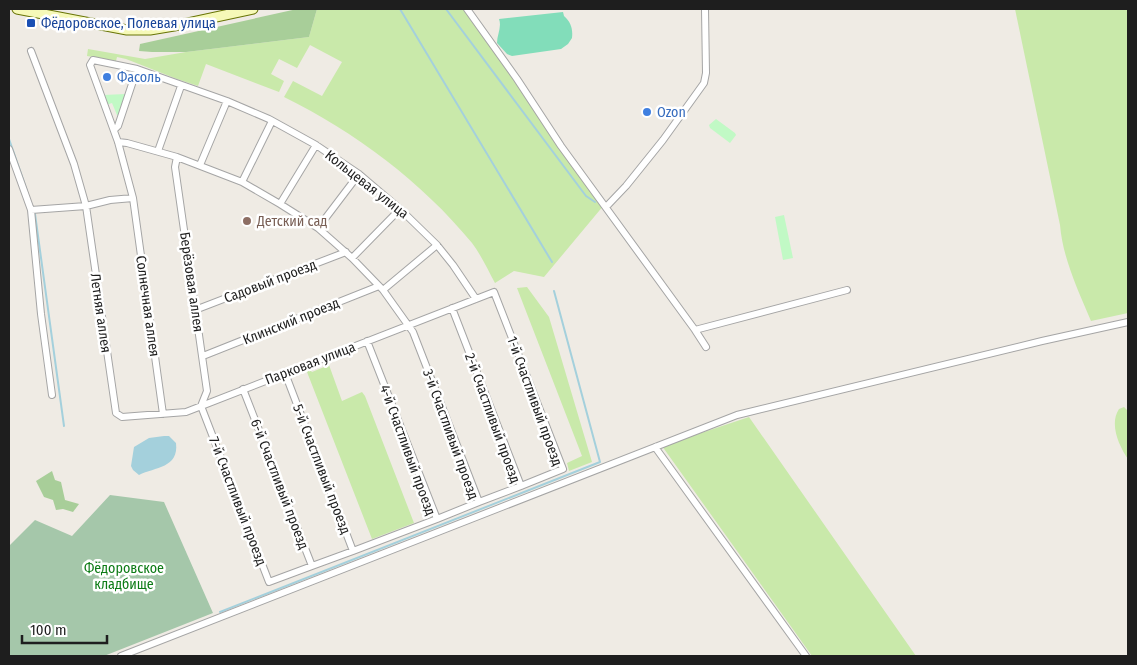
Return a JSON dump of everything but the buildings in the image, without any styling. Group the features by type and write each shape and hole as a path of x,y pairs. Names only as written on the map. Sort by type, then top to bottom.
{"main road":[{"path":"18,9 127,30 150,30 174,26 252,9"}],"street":[{"path":"467,9 517,79 561,146 706,347"},
{"path":"606,207 626,186 658,146 704,82 706,73 705,9"},
{"name":"Летняя аллея","path":"31,51 74,164 86,206 116,413 122,417"},
{"name":"Кольцевая улица","path":"90,65 93,60 136,70 227,101 272,121 316,145 359,174 400,209 437,245 476,299"},
{"name":"Солнечная аллея","path":"90,65 118,142 133,198 163,414"},
{"path":"114,130 118,126 136,70"},
{"path":"158,151 181,86"},
{"path":"200,165 227,101"},
{"path":"242,182 272,121"},
{"name":"3-й Счастливый проезд","path":"118,142 177,157 242,182 318,228 346,252 381,288 413,332 479,502 437,519"},
{"path":"280,204 316,145"},
{"path":"9,149 31,210 41,314 52,394"},
{"name":"Берёзовая аллея","path":"177,157 175,167 207,391 201,406"},
{"path":"318,228 359,174"},
{"path":"31,210 86,206 110,200 133,198"},
{"path":"352,258 400,209"},
{"name":"Клинский проезд","path":"203,356 381,288 437,245"},
{"name":"Садовый проезд","path":"195,310 346,252"},
{"path":"695,330 847,290"},
{"name":"Парковая улица","path":"122,417 186,412 494,292"},
{"name":"1-й Счастливый проезд","path":"494,292 563,469 521,486"},
{"name":"2-й Счастливый проезд","path":"452,308 521,486 479,502"},
{"path":"121,656 744,413 1032,343 1128,322"},
{"name":"4-й Счастливый проезд","path":"367,341 437,519 395,534"},
{"name":"5-й Счастливый проезд","path":"285,373 353,551 395,534"},
{"name":"6-й Счастливый проезд","path":"243,389 312,566 353,551"},
{"name":"7-й Счастливый проезд","path":"201,406 269,582 312,566"},
{"path":"655,447 806,656"}],"green space":[{"path":"297,9 317,9 309,37 186,52 139,51 140,44"},
{"path":"317,9 467,9 604,205 544,277 514,271 495,283 472,243 432,199 362,142 284,97 293,81 322,96 342,62 310,45 297,68 279,59 271,74 284,81 279,92 206,64 198,86 126,59 117,57 116,61 87,56 88,49 145,59 309,37"},
{"path":"1015,9 1128,9 1128,313 1091,321 1072,274 1064,250"},
{"path":"563,12 571,26 572,38 561,49 512,56 507,54 497,43 499,19"},
{"path":"126,94 120,116 117,115 112,103 106,105 103,95"},
{"path":"716,119 735,133 736,135 730,143 710,128 709,125"},
{"path":"784,215 793,258 783,260 775,217"},
{"path":"527,287 549,317 592,462 569,471 567,463 582,456 517,288"},
{"path":"329,365 342,401 362,392 365,396 414,523 372,539 307,372 310,370 312,372"},
{"path":"1124,407 1128,411 1128,459 1121,448 1115,428 1116,415 1119,409"},
{"path":"749,417 916,656 812,656 662,446"},
{"path":"52,471 55,480 61,482 65,500 79,504 73,512 63,509 56,510 53,500 44,497 36,481"},
{"name":"Фёдоровское кладбище","path":"110,495 164,502 213,613 104,656 9,656 9,546 35,520 72,536"}],"water":[{"path":"169,436 176,443 174,457 165,465 139,475 131,466 134,447 149,438"}],"waterway":[{"path":"400,9 552,262"},
{"path":"446,9 586,196 595,202"},
{"path":"9,139 27,191"},
{"path":"35,214 64,426"},
{"path":"220,612 600,462 554,291"}],"place":[{"name":"Фёдоровское, Полевая улица","path":"31,23"},
{"name":"Фасоль","path":"107,77"},
{"name":"Ozon","path":"647,112"},
{"name":"Детский сад","path":"247,221"}]}
